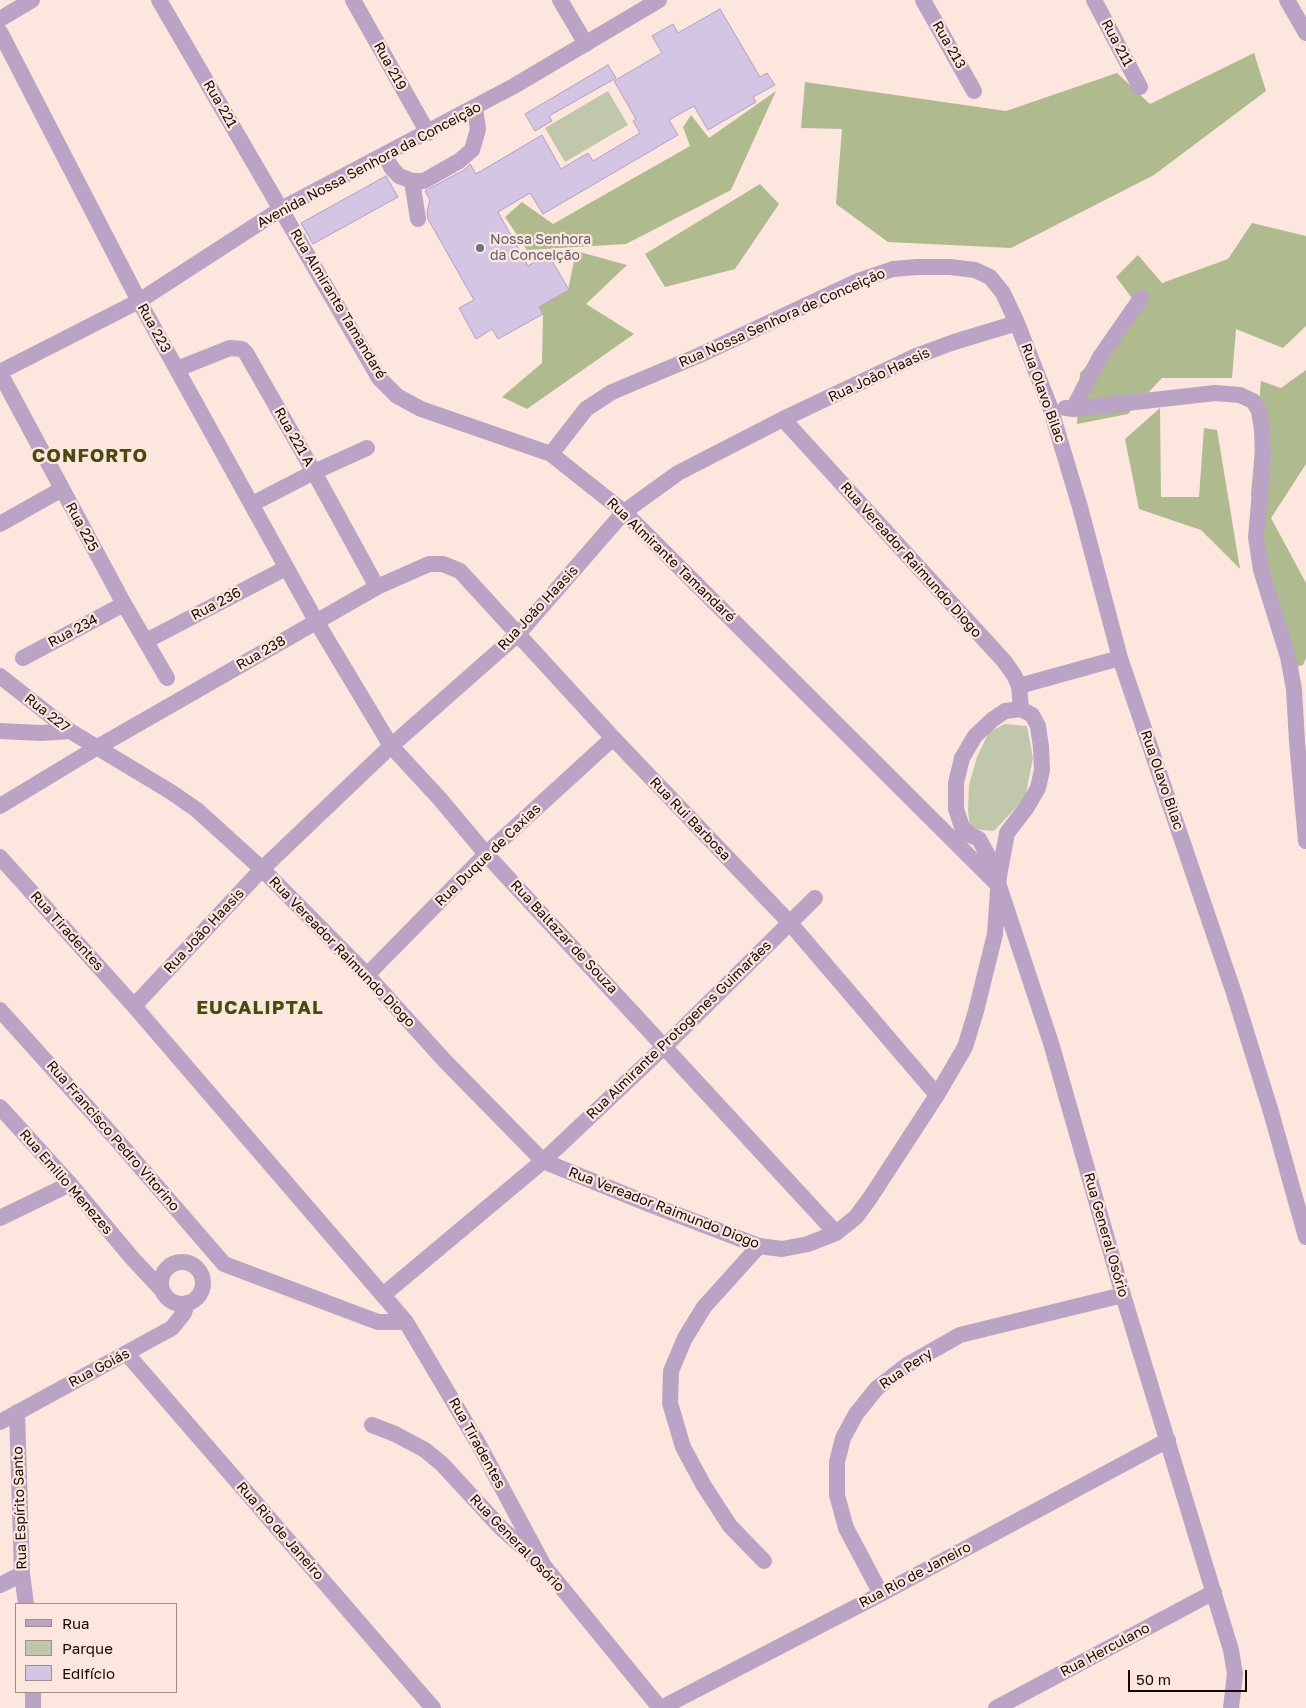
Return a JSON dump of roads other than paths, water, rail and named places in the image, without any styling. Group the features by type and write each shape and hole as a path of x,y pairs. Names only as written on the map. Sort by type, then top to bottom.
{"street":[{"path":"0,19 32,0"},
{"name":"Rua 221","path":"159,0 281,209"},
{"name":"Rua 219","path":"353,0 428,133"},
{"path":"560,0 586,44"},
{"name":"Avenida Nossa Senhora da Conceição","path":"0,373 139,301 281,209 475,108 659,0"},
{"name":"Rua 213","path":"923,0 974,90"},
{"name":"Rua 211","path":"1094,0 1140,87"},
{"path":"1287,0 1306,34"},
{"name":"Rua 223","path":"0,32 139,301 316,621"},
{"path":"385,155 391,167 399,176 412,181 424,181 459,161 472,150 478,129 475,108"},
{"path":"412,181 418,219"},
{"name":"Rua Almirante Tamandaré","path":"281,209 379,378 397,396 421,409 551,454 624,512 909,797"},
{"name":"Rua Nossa Senhora de Conceição","path":"551,454 586,409 612,392 700,355 858,281 894,269 917,267 975,270 990,277 1003,293 1017,323"},
{"path":"1073,409 1100,357 1141,298"},
{"name":"Rua Olavo Bilac","path":"1017,323 1050,407 1080,507 1120,658 1234,993 1271,1112 1306,1237"},
{"name":"Rua João Haasis","path":"134,1006 262,869 392,746 518,634 624,512 678,473 916,356 954,342 1017,323"},
{"name":"Rua 221 A","path":"177,370 230,348 242,349 246,353 377,587"},
{"name":"Rua 225","path":"0,373 124,604 167,678"},
{"path":"1050,407 1073,409 1215,393 1240,395 1253,401 1259,411 1263,458 1256,537 1261,570 1288,657 1294,689 1306,841"},
{"name":"Rua Vereador Raimundo Diogo","path":"96,748 171,792 197,810 262,869 367,975 444,1060 543,1161 759,1246 782,1249 808,1244 836,1234 856,1217 870,1198 937,1095 964,1047 976,1011 995,934 999,881 1007,833 1027,807 1038,788 1042,770 1042,747 1038,726 1032,715 1013,710 1019,686 1004,661 783,420"},
{"path":"252,504 314,472 367,448"},
{"path":"0,524 62,489"},
{"name":"Rua 238","path":"0,806 96,748 316,621 377,587 429,564"},
{"name":"Rua Rui Barbosa","path":"429,564 443,564 460,571 613,738 789,922 937,1095"},
{"name":"Rua 236","path":"146,641 286,568"},
{"name":"Rua 234","path":"22,658 124,604"},
{"name":"Rua Baltazar de Souza","path":"316,621 392,746 486,854 665,1046 836,1234"},
{"path":"1019,686 1120,658"},
{"name":"Rua 227","path":"0,676 70,731 96,748"},
{"path":"1007,833 994,839 979,839 970,835 962,826 956,809 956,783 962,758 975,736 992,720 1013,710"},
{"path":"0,731 41,733 70,731"},
{"name":"Rua Duque de Caxias","path":"367,975 486,854 613,738"},
{"name":"Rua General Osório","path":"909,797 999,881 1051,1043 1123,1295 1231,1650 1236,1674 1231,1708"},
{"path":"979,839 999,881"},
{"name":"Rua Tiradentes","path":"0,857 134,1006 406,1322 479,1444 544,1566"},
{"name":"Rua Almirante Protogenes Guimarães","path":"383,1296 543,1161 665,1046 815,898"},
{"name":"Rua Francisco Pedro Vitorino","path":"0,1010 116,1139 224,1264"},
{"name":"Rua Emilio Menezes","path":"0,1107 162,1290"},
{"path":"0,1218 70,1184"},
{"path":"759,1246 704,1307 685,1338 671,1371 670,1403 683,1447 704,1486 730,1526 764,1561"},
{"path":"132,1258 147,1261 185,1261 193,1264 200,1270 204,1286 201,1294 195,1300 187,1303 172,1301 162,1290 161,1281 163,1273 168,1266 176,1262"},
{"path":"200,1270 224,1264 378,1322 406,1322"},
{"name":"Rua Pery","path":"880,1594 846,1528 837,1495 837,1462 843,1438 856,1414 878,1388 907,1365 960,1335 1123,1295"},
{"name":"Rua Goiás","path":"0,1422 172,1328 184,1313 187,1303"},
{"name":"Rua Rio de Janeiro","path":"127,1354 433,1708"},
{"name":"Rua Espírito Santo","path":"17,1412 22,1574 26,1603"},
{"name":"Rua General Osório","path":"372,1425 395,1434 425,1450 442,1464 501,1528 544,1566 661,1708"},
{"name":"Rua Rio de Janeiro","path":"661,1708 880,1594 1168,1440"},
{"path":"0,1585 22,1574"},
{"name":"Rua Herculano","path":"996,1708 1214,1592"},
{"path":"33,1693 33,1708"}],"place":[{"name":"Nossa Senhora da Conceição","path":"480,248"}],"district":[{"name":"CONFORTO","path":"90,456"},
{"name":"EUCALIPTAL","path":"260,1008"}]}
